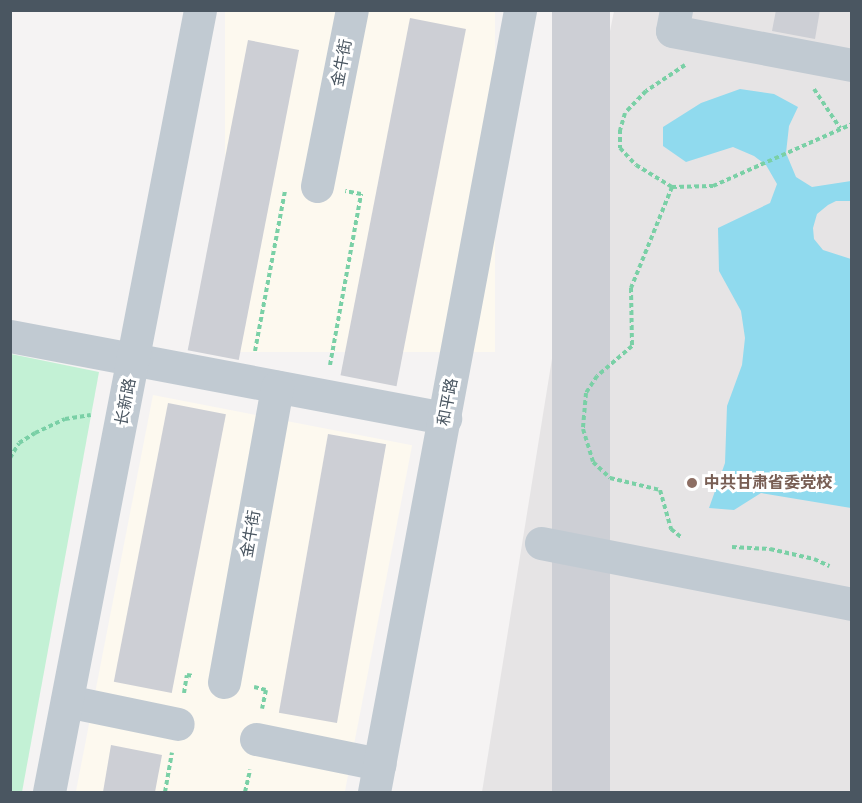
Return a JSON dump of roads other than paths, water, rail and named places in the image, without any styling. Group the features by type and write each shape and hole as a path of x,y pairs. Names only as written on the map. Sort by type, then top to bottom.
{"street":[{"name":"长新路","path":"50,792 200,10"},
{"name":"金牛街","path":"317,186 352,10"},
{"name":"和平路","path":"376,778 520,10"},
{"path":"676,10 672,31 852,64"},
{"path":"10,336 445,418"},
{"name":"金牛街","path":"224,682 264,384"},
{"path":"541,543 852,604"},
{"path":"67,701 178,724"},
{"path":"256,739 376,778"}],"water":[{"path":"740,89 774,94 798,107 789,126 786,153 796,177 812,187 851,181 851,201 836,201 828,205 817,214 813,228 814,239 823,250 851,259 851,508 761,493 734,510 709,508 725,463 727,406 742,365 745,338 741,311 719,271 718,228 770,203 777,184 766,165 754,156 733,147 686,162 663,146 663,127 701,103"}],"place":[{"name":"中共甘肃省委党校","path":"692,483"}]}
